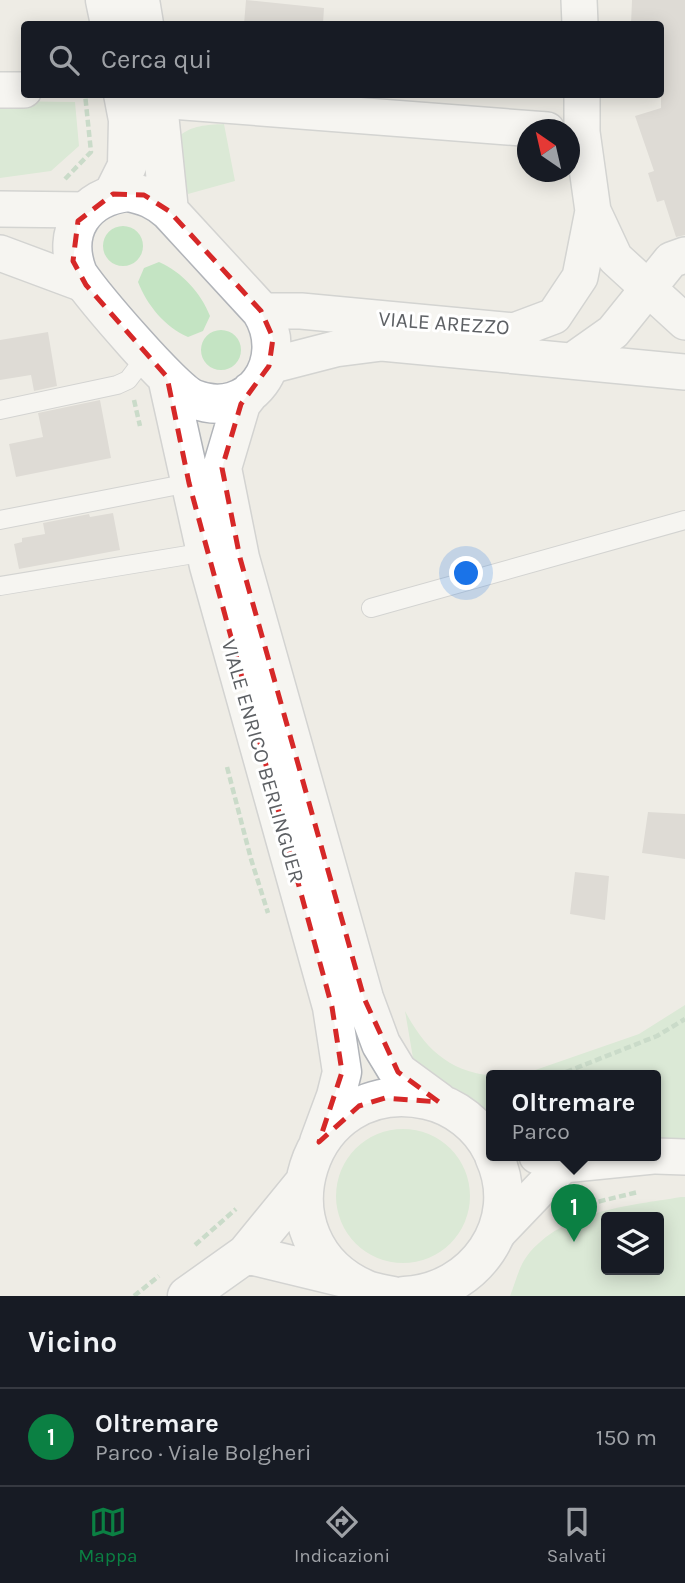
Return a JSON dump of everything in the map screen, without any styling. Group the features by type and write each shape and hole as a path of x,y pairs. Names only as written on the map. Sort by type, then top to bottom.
{"main road":[{"path":"105,0 109,21"},
{"path":"140,0 144,21"},
{"path":"87,195 128,192 158,201 261,311 269,323 273,352 260,379 238,400 206,403 191,398 148,371 86,285 73,261 73,234 87,195 127,166 128,120 144,98"},
{"path":"146,98 169,211"},
{"name":"VIALE ENRICO BERLINGUER","path":"148,371 189,483 205,552 332,1007 342,1072 336,1096 309,1162 304,1182"},
{"name":"VIALE ENRICO BERLINGUER","path":"260,379 241,404 222,468 240,558 364,998 381,1044 398,1072 465,1117 486,1141"},
{"path":"318,1142 336,1122 359,1106 385,1098 412,1097 439,1102"},
{"path":"482,1296 489,1246 503,1202 496,1161"},
{"path":"187,1296 246,1254 304,1182"},
{"path":"304,1182 303,1210 311,1236 325,1259 345,1278 368,1291 393,1296"},
{"path":"404,1296 443,1289 465,1276 489,1246"},
{"path":"246,1254 345,1278"}],"street":[{"path":"579,0 580,21"},
{"path":"0,90 21,90"},
{"path":"170,98 517,127"},
{"path":"578,119 581,98"},
{"path":"580,151 593,211 615,258 685,322"},
{"path":"0,209 87,195"},
{"name":"VIALE AREZZO","path":"261,311 301,311 514,331 554,316 580,277 593,211"},
{"path":"0,253 86,285"},
{"path":"572,361 613,332 671,260 685,255"},
{"name":"VIALE AREZZO","path":"260,379 335,349 382,343 685,372"},
{"path":"661,1156 685,1157"},
{"path":"489,1246 550,1161"}],"lane":[{"path":"0,410 117,385 148,371"},
{"path":"0,520 189,483"},
{"path":"371,608 685,520"},
{"path":"0,586 205,552"}],"path":[{"path":"85,98 91,152 87,195"},
{"path":"141,428 148,371"},
{"path":"223,754 271,923"},
{"path":"571,1070 657,1036 685,1019"},
{"path":"561,1211 639,1192"},
{"path":"234,1211 243,1203"}],"highlighted area":[{"path":"113,194 144,195 169,211 261,311 273,338 269,366 241,404 222,468 240,558 364,998 398,1072 439,1102 385,1098 359,1106 319,1142 342,1072 332,1007 189,483 167,377 86,285 73,261 78,221"}],"green space":[{"path":"0,101 75,102 79,146 51,171 0,178"},
{"path":"224,124 235,181 188,194 176,169 178,137 194,128"},
{"path":"123,226 131,227 137,232 142,238 142,254 137,260 131,265 123,266 115,265 109,260 104,254 103,246 104,238 109,232 115,227"},
{"path":"159,262 183,277 201,299 210,316 203,331 188,337 180,333 164,321 146,299 138,282 144,268"},
{"path":"221,330 229,331 235,336 240,342 240,358 235,364 229,369 221,370 213,369 207,364 202,358 201,350 202,342 207,336 213,331"},
{"path":"685,1005 685,1141 661,1139 661,1070 535,1070 639,1034"},
{"path":"405,1011 422,1038 442,1058 467,1071 486,1074 486,1117 420,1074 413,1058"},
{"path":"403,1129 429,1134 450,1149 465,1170 470,1196 465,1222 450,1243 429,1258 403,1263 377,1258 356,1243 341,1222 336,1196 341,1170 356,1149 377,1134"},
{"path":"685,1197 685,1296 510,1296 527,1256 542,1241 578,1219 601,1212 601,1275 664,1275 664,1212 601,1212"}],"building":[{"path":"246,0 324,8 323,21 244,21"},
{"path":"632,0 685,0 685,235 676,237 664,200 657,202 648,173 654,171 635,116 661,108 661,98 664,98 664,21 631,21"},
{"path":"48,332 57,386 34,391 31,375 0,380 0,340"},
{"path":"100,400 111,458 16,477 9,444 43,437 38,413"},
{"path":"113,513 120,550 19,569 14,544 22,542 22,538 45,534 43,523 89,514 90,517"},
{"path":"648,812 685,814 685,859 642,853"},
{"path":"575,872 609,876 605,920 570,914"}],"place":[{"name":"Oltremare","path":"574,1242"}]}
